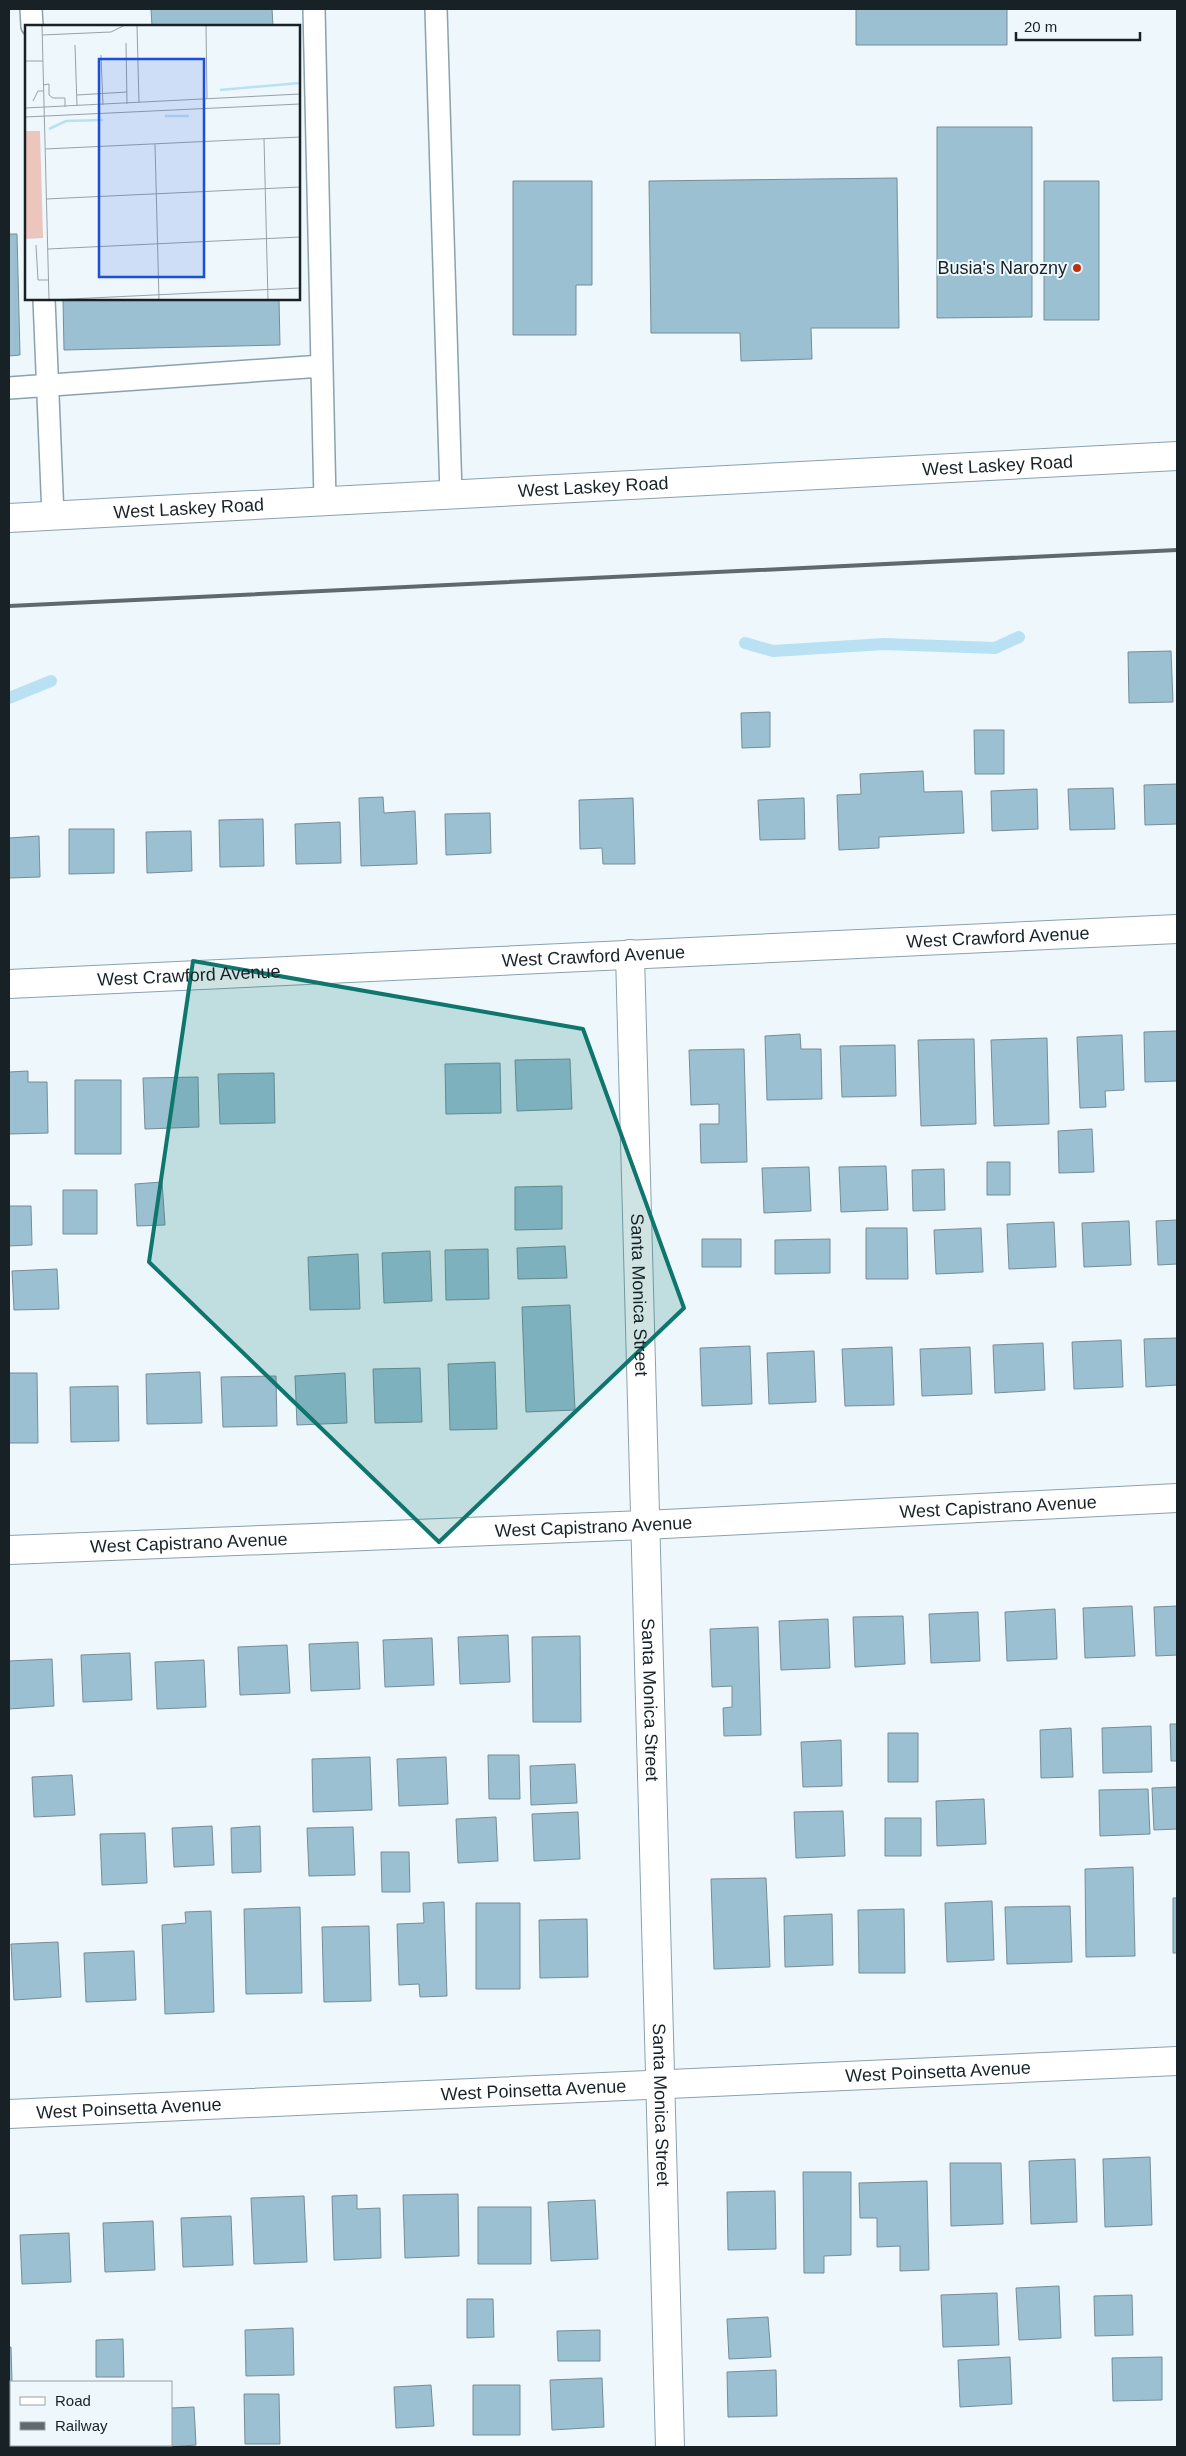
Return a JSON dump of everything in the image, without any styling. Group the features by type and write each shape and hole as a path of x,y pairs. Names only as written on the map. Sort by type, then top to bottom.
{"street":[{"name":"West Laskey Road","path":"9,518 1177,456"},
{"name":"West Crawford Avenue","path":"9,984 1177,929"},
{"name":"Santa Monica Street","path":"630,954 670,2447"},
{"name":"West Capistrano Avenue","path":"9,1550 645,1525 1177,1498"},
{"name":"West Poinsetta Avenue","path":"9,2114 1177,2060"}],"lane":[{"path":"31,9 32,25"},
{"path":"314,9 325,501"},
{"path":"436,9 451,494"},
{"path":"44,300 53,516"},
{"path":"9,388 322,366"}],"highlighted area":[{"path":"193,961 583,1029 684,1308 439,1542 149,1262"}],"building":[{"path":"151,9 272,9 273,25 152,25"},
{"path":"856,9 1007,9 1007,45 856,45"},
{"path":"937,127 1032,127 1032,317 937,318"},
{"path":"897,178 899,328 811,328 812,359 741,361 740,333 651,333 649,181"},
{"path":"513,181 592,181 592,285 576,285 576,335 513,335"},
{"path":"1044,181 1099,181 1099,320 1044,320"},
{"path":"9,234 17,234 20,355 9,356"},
{"path":"63,300 279,300 280,345 64,350"},
{"path":"1171,651 1173,702 1129,703 1128,652"},
{"path":"770,712 770,747 742,748 741,713"},
{"path":"974,730 1004,730 1004,774 975,774"},
{"path":"923,771 924,792 962,791 964,833 879,837 879,848 839,850 837,795 861,794 860,774"},
{"path":"1177,784 1177,824 1145,825 1144,785"},
{"path":"1113,788 1115,829 1070,830 1068,789"},
{"path":"1037,789 1038,829 992,831 991,791"},
{"path":"383,797 384,813 415,811 417,864 361,866 359,798"},
{"path":"633,798 635,864 603,864 602,848 580,849 579,800"},
{"path":"804,798 805,839 760,840 758,800"},
{"path":"490,813 491,853 446,855 445,814"},
{"path":"263,819 264,866 220,867 219,820"},
{"path":"340,822 341,863 296,864 295,824"},
{"path":"69,829 114,829 114,873 69,874"},
{"path":"191,831 192,871 147,873 146,832"},
{"path":"39,836 40,877 9,878 9,838"},
{"path":"1177,1031 1177,1081 1145,1082 1144,1032"},
{"path":"800,1034 801,1049 821,1049 822,1099 767,1100 765,1036"},
{"path":"1122,1035 1124,1090 1105,1091 1106,1107 1080,1108 1077,1037"},
{"path":"1047,1038 1049,1124 994,1126 991,1040"},
{"path":"974,1039 976,1124 921,1126 918,1040"},
{"path":"895,1045 896,1096 842,1097 840,1046"},
{"path":"744,1049 747,1162 701,1163 700,1124 719,1124 719,1104 691,1105 689,1050"},
{"path":"570,1059 572,1109 517,1111 515,1060"},
{"path":"500,1063 501,1113 446,1114 445,1064"},
{"path":"28,1071 28,1082 47,1082 48,1133 9,1134 9,1072"},
{"path":"274,1073 275,1123 220,1124 218,1074"},
{"path":"198,1077 199,1127 145,1129 143,1078"},
{"path":"75,1080 121,1080 121,1154 75,1154"},
{"path":"1092,1129 1094,1172 1059,1173 1058,1131"},
{"path":"987,1162 1010,1162 1010,1195 987,1195"},
{"path":"886,1166 888,1210 841,1212 839,1167"},
{"path":"809,1167 811,1211 764,1213 762,1168"},
{"path":"944,1169 945,1210 913,1211 912,1170"},
{"path":"162,1182 165,1225 137,1226 135,1184"},
{"path":"562,1186 562,1229 515,1230 515,1187"},
{"path":"63,1190 97,1190 97,1234 63,1234"},
{"path":"9,1206 31,1206 32,1245 9,1246"},
{"path":"1177,1220 1177,1264 1158,1265 1156,1221"},
{"path":"1129,1221 1131,1265 1084,1267 1082,1223"},
{"path":"1054,1222 1056,1267 1009,1269 1007,1224"},
{"path":"866,1228 907,1228 908,1279 866,1279"},
{"path":"981,1228 983,1272 936,1274 934,1230"},
{"path":"702,1239 741,1239 741,1267 702,1267"},
{"path":"830,1239 830,1273 775,1274 775,1240"},
{"path":"565,1246 567,1278 518,1279 517,1248"},
{"path":"488,1249 489,1299 446,1300 445,1250"},
{"path":"430,1251 432,1301 384,1303 382,1253"},
{"path":"358,1254 360,1309 310,1310 308,1257"},
{"path":"57,1269 59,1309 14,1310 12,1271"},
{"path":"570,1305 575,1410 526,1412 522,1307"},
{"path":"1177,1338 1177,1385 1146,1387 1144,1339"},
{"path":"1121,1340 1123,1387 1074,1389 1072,1342"},
{"path":"1043,1343 1045,1390 995,1393 993,1345"},
{"path":"750,1346 752,1404 702,1406 700,1348"},
{"path":"892,1347 894,1405 845,1406 842,1349"},
{"path":"970,1347 972,1394 922,1396 920,1349"},
{"path":"814,1351 816,1402 769,1404 767,1353"},
{"path":"495,1362 497,1429 450,1430 448,1364"},
{"path":"420,1368 422,1422 375,1423 373,1369"},
{"path":"200,1372 202,1423 147,1424 146,1374"},
{"path":"9,1373 37,1373 38,1443 9,1443"},
{"path":"345,1373 347,1423 297,1425 295,1376"},
{"path":"276,1376 277,1426 223,1427 221,1377"},
{"path":"118,1386 119,1441 71,1442 70,1387"},
{"path":"1132,1606 1135,1656 1085,1658 1083,1608"},
{"path":"1177,1606 1177,1655 1156,1656 1154,1607"},
{"path":"1055,1609 1057,1659 1007,1661 1005,1612"},
{"path":"978,1612 980,1661 931,1663 929,1614"},
{"path":"903,1616 905,1664 855,1667 853,1617"},
{"path":"828,1619 830,1668 781,1670 779,1621"},
{"path":"758,1627 761,1735 724,1736 723,1708 732,1707 732,1686 712,1687 710,1629"},
{"path":"508,1635 510,1682 460,1684 458,1637"},
{"path":"580,1636 581,1722 533,1722 532,1637"},
{"path":"432,1638 434,1685 385,1687 383,1640"},
{"path":"358,1642 360,1689 311,1691 309,1644"},
{"path":"287,1645 290,1693 240,1695 238,1647"},
{"path":"130,1653 132,1700 83,1702 81,1655"},
{"path":"52,1659 54,1706 9,1709 9,1661"},
{"path":"204,1660 206,1707 157,1709 155,1662"},
{"path":"1170,1724 1177,1724 1177,1761 1171,1761"},
{"path":"1151,1726 1152,1772 1103,1773 1102,1728"},
{"path":"1071,1728 1073,1777 1041,1778 1040,1730"},
{"path":"888,1733 918,1733 918,1782 888,1782"},
{"path":"841,1740 842,1786 803,1787 801,1742"},
{"path":"488,1755 519,1755 520,1799 489,1799"},
{"path":"370,1757 372,1810 313,1812 312,1759"},
{"path":"446,1757 448,1804 399,1806 397,1759"},
{"path":"575,1764 577,1803 531,1805 530,1766"},
{"path":"72,1775 75,1815 34,1817 32,1777"},
{"path":"1177,1787 1177,1829 1154,1830 1152,1788"},
{"path":"1148,1789 1150,1834 1100,1836 1099,1790"},
{"path":"984,1799 986,1844 937,1846 936,1801"},
{"path":"843,1811 845,1856 796,1858 794,1812"},
{"path":"578,1812 580,1859 534,1861 532,1814"},
{"path":"496,1817 498,1861 458,1863 456,1819"},
{"path":"885,1818 921,1818 921,1856 885,1856"},
{"path":"212,1826 214,1865 174,1867 172,1828"},
{"path":"260,1826 261,1872 232,1873 231,1828"},
{"path":"353,1827 355,1875 309,1876 307,1828"},
{"path":"145,1833 147,1883 102,1885 100,1834"},
{"path":"381,1852 409,1852 410,1892 382,1892"},
{"path":"1133,1867 1135,1956 1086,1957 1085,1869"},
{"path":"766,1878 770,1967 714,1969 711,1879"},
{"path":"1173,1898 1177,1898 1177,1953 1173,1953"},
{"path":"992,1901 994,1960 947,1962 945,1903"},
{"path":"444,1902 447,1996 420,1997 419,1984 399,1985 397,1924 424,1923 423,1903"},
{"path":"476,1903 520,1903 520,1989 476,1989"},
{"path":"1070,1906 1072,1962 1007,1964 1005,1907"},
{"path":"300,1907 302,1993 246,1994 244,1909"},
{"path":"904,1909 905,1973 859,1973 858,1910"},
{"path":"211,1911 214,2012 165,2014 162,1925 186,1923 185,1912"},
{"path":"832,1914 833,1965 785,1967 784,1916"},
{"path":"587,1919 588,1977 540,1978 539,1920"},
{"path":"369,1926 371,2001 324,2002 322,1927"},
{"path":"58,1942 61,1997 14,2000 11,1944"},
{"path":"134,1951 136,2000 86,2002 84,1953"},
{"path":"1150,2157 1152,2225 1105,2227 1103,2159"},
{"path":"1075,2159 1077,2222 1031,2224 1029,2161"},
{"path":"950,2163 1001,2163 1003,2224 951,2226"},
{"path":"803,2172 851,2172 851,2255 824,2256 824,2273 804,2273"},
{"path":"927,2181 929,2270 900,2271 900,2246 877,2247 877,2218 860,2218 859,2183"},
{"path":"775,2191 776,2249 728,2250 727,2192"},
{"path":"458,2194 459,2256 405,2258 403,2195"},
{"path":"357,2195 357,2209 380,2208 381,2258 334,2260 332,2196"},
{"path":"304,2196 307,2262 254,2264 251,2198"},
{"path":"595,2200 598,2259 551,2261 548,2202"},
{"path":"478,2207 531,2207 531,2264 478,2264"},
{"path":"231,2216 233,2265 183,2267 181,2218"},
{"path":"153,2221 155,2270 105,2272 103,2223"},
{"path":"69,2233 71,2282 22,2284 20,2235"},
{"path":"1059,2286 1061,2338 1019,2340 1016,2288"},
{"path":"997,2293 999,2345 943,2347 941,2295"},
{"path":"1132,2295 1133,2335 1095,2336 1094,2296"},
{"path":"467,2299 493,2299 494,2337 467,2338"},
{"path":"768,2317 771,2357 729,2359 727,2319"},
{"path":"293,2328 294,2375 246,2376 245,2330"},
{"path":"600,2330 600,2361 558,2361 557,2331"},
{"path":"123,2339 124,2377 96,2377 96,2340"},
{"path":"9,2347 11,2347 12,2381 10,2381 9,2398"},
{"path":"1010,2357 1012,2404 960,2407 958,2360"},
{"path":"1162,2357 1162,2400 1113,2401 1112,2358"},
{"path":"776,2370 777,2416 728,2417 727,2372"},
{"path":"602,2378 604,2427 552,2430 550,2380"},
{"path":"431,2385 434,2426 396,2428 394,2387"},
{"path":"473,2385 520,2385 520,2435 473,2435"},
{"path":"244,2394 279,2394 280,2444 245,2444"},
{"path":"194,2407 196,2445 168,2447 172,2446 172,2408"}],"waterway":[{"path":"745,643 773,651 884,644 995,648 1019,637"},
{"path":"9,698 51,681"}],"railway":[{"path":"9,606 1177,550"}],"place":[{"name":"Busia's Narozny","path":"1077,268"}]}
